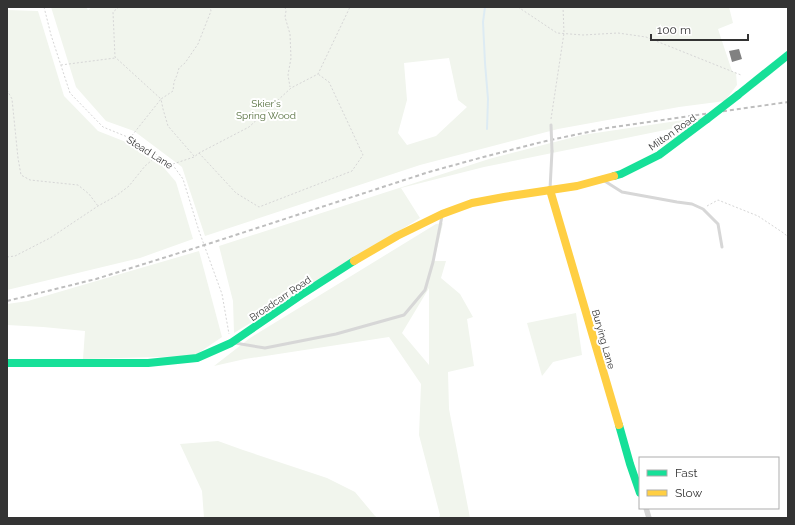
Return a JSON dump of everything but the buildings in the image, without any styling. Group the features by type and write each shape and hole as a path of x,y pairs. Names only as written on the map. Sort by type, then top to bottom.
{"street":[{"name":"Milton Road","path":"550,190 577,186 621,174 659,155 788,55"},
{"name":"Broadcarr Road","path":"7,363 148,364 197,358 231,343 301,295 363,256 397,236 442,214 472,203 550,190"},
{"name":"Burying Lane","path":"550,190 630,464 639,489"}],"lane":[{"path":"550,125 552,151 550,190"},
{"path":"602,180 622,192 692,204 703,209 718,224 722,247"},
{"path":"231,343 265,348 336,334 404,315 425,290 433,262 442,214"}],"path":[{"name":"Stead Lane","path":"44,7 70,93 74,98 103,128 130,138 172,164 183,179 199,231 222,294 231,343"},
{"path":"119,7 113,12 115,58 161,99 168,126 194,157"},
{"path":"130,138 161,99 173,91 174,82 179,68 198,44 211,11 210,7"},
{"path":"285,7 285,17 290,34 291,58 288,74 290,88"},
{"path":"172,164 194,157 248,127 290,88 318,74 350,7"},
{"path":"518,7 557,33 583,34 618,32 646,37 741,74"},
{"path":"550,125 564,33 563,7"},
{"path":"61,65 115,58"},
{"path":"200,153 236,193 259,207 352,171 363,155 328,82 318,74"},
{"path":"7,90 12,99 21,175 30,180 78,185 89,194 98,206"},
{"path":"7,258 15,256 50,238 98,206 116,196 129,186 145,166 158,156"},
{"path":"703,209 718,200 758,216 785,234 788,238"}],"green space":[{"name":"Skier's Spring Wood","path":"51,7 86,7 88,10 92,7 729,7 733,23 718,29 732,71 736,73 737,85 725,101 679,107 558,129 420,165 205,236 182,167 134,131 106,121 76,87","holes":["449,58 458,100 467,107 436,136 407,145 398,133 407,100 404,63"]},
{"path":"7,10 38,11 64,96 98,131 126,142 159,162 176,182 193,239 140,258 7,290"},
{"path":"704,117 663,146 680,127 484,167 401,188 420,218 234,333 233,301 219,246 489,159 582,135"},
{"path":"443,223 434,261 446,261 441,278 460,294 473,317 467,319 474,366 448,372 449,409 470,518 439,518 440,515 419,435 421,384 389,337 245,359 214,366 250,338 436,224","holes":["429,288 429,365 402,333"]},
{"path":"199,251 222,337 194,356 83,359 85,331 7,325 7,304 28,301"},
{"path":"576,313 582,355 553,362 542,376 527,323"},
{"path":"218,441 327,478 355,492 378,518 204,518 202,491 180,444"}],"waterway":[{"path":"485,7 483,22 488,99 487,129"}],"railway":[{"path":"7,301 96,279 429,172 487,156 546,141 607,128 788,102"}],"traffic: fast":[{"path":"738,95 788,55"},
{"path":"707,119 738,95"},
{"path":"614,176 659,155 707,119"},
{"path":"7,363 148,363 197,358 231,343 354,261"},
{"path":"619,425 639,490"}],"traffic: slow":[{"path":"354,261 397,236 442,214 472,203 577,186 614,176"},
{"path":"550,190 619,425"}]}
